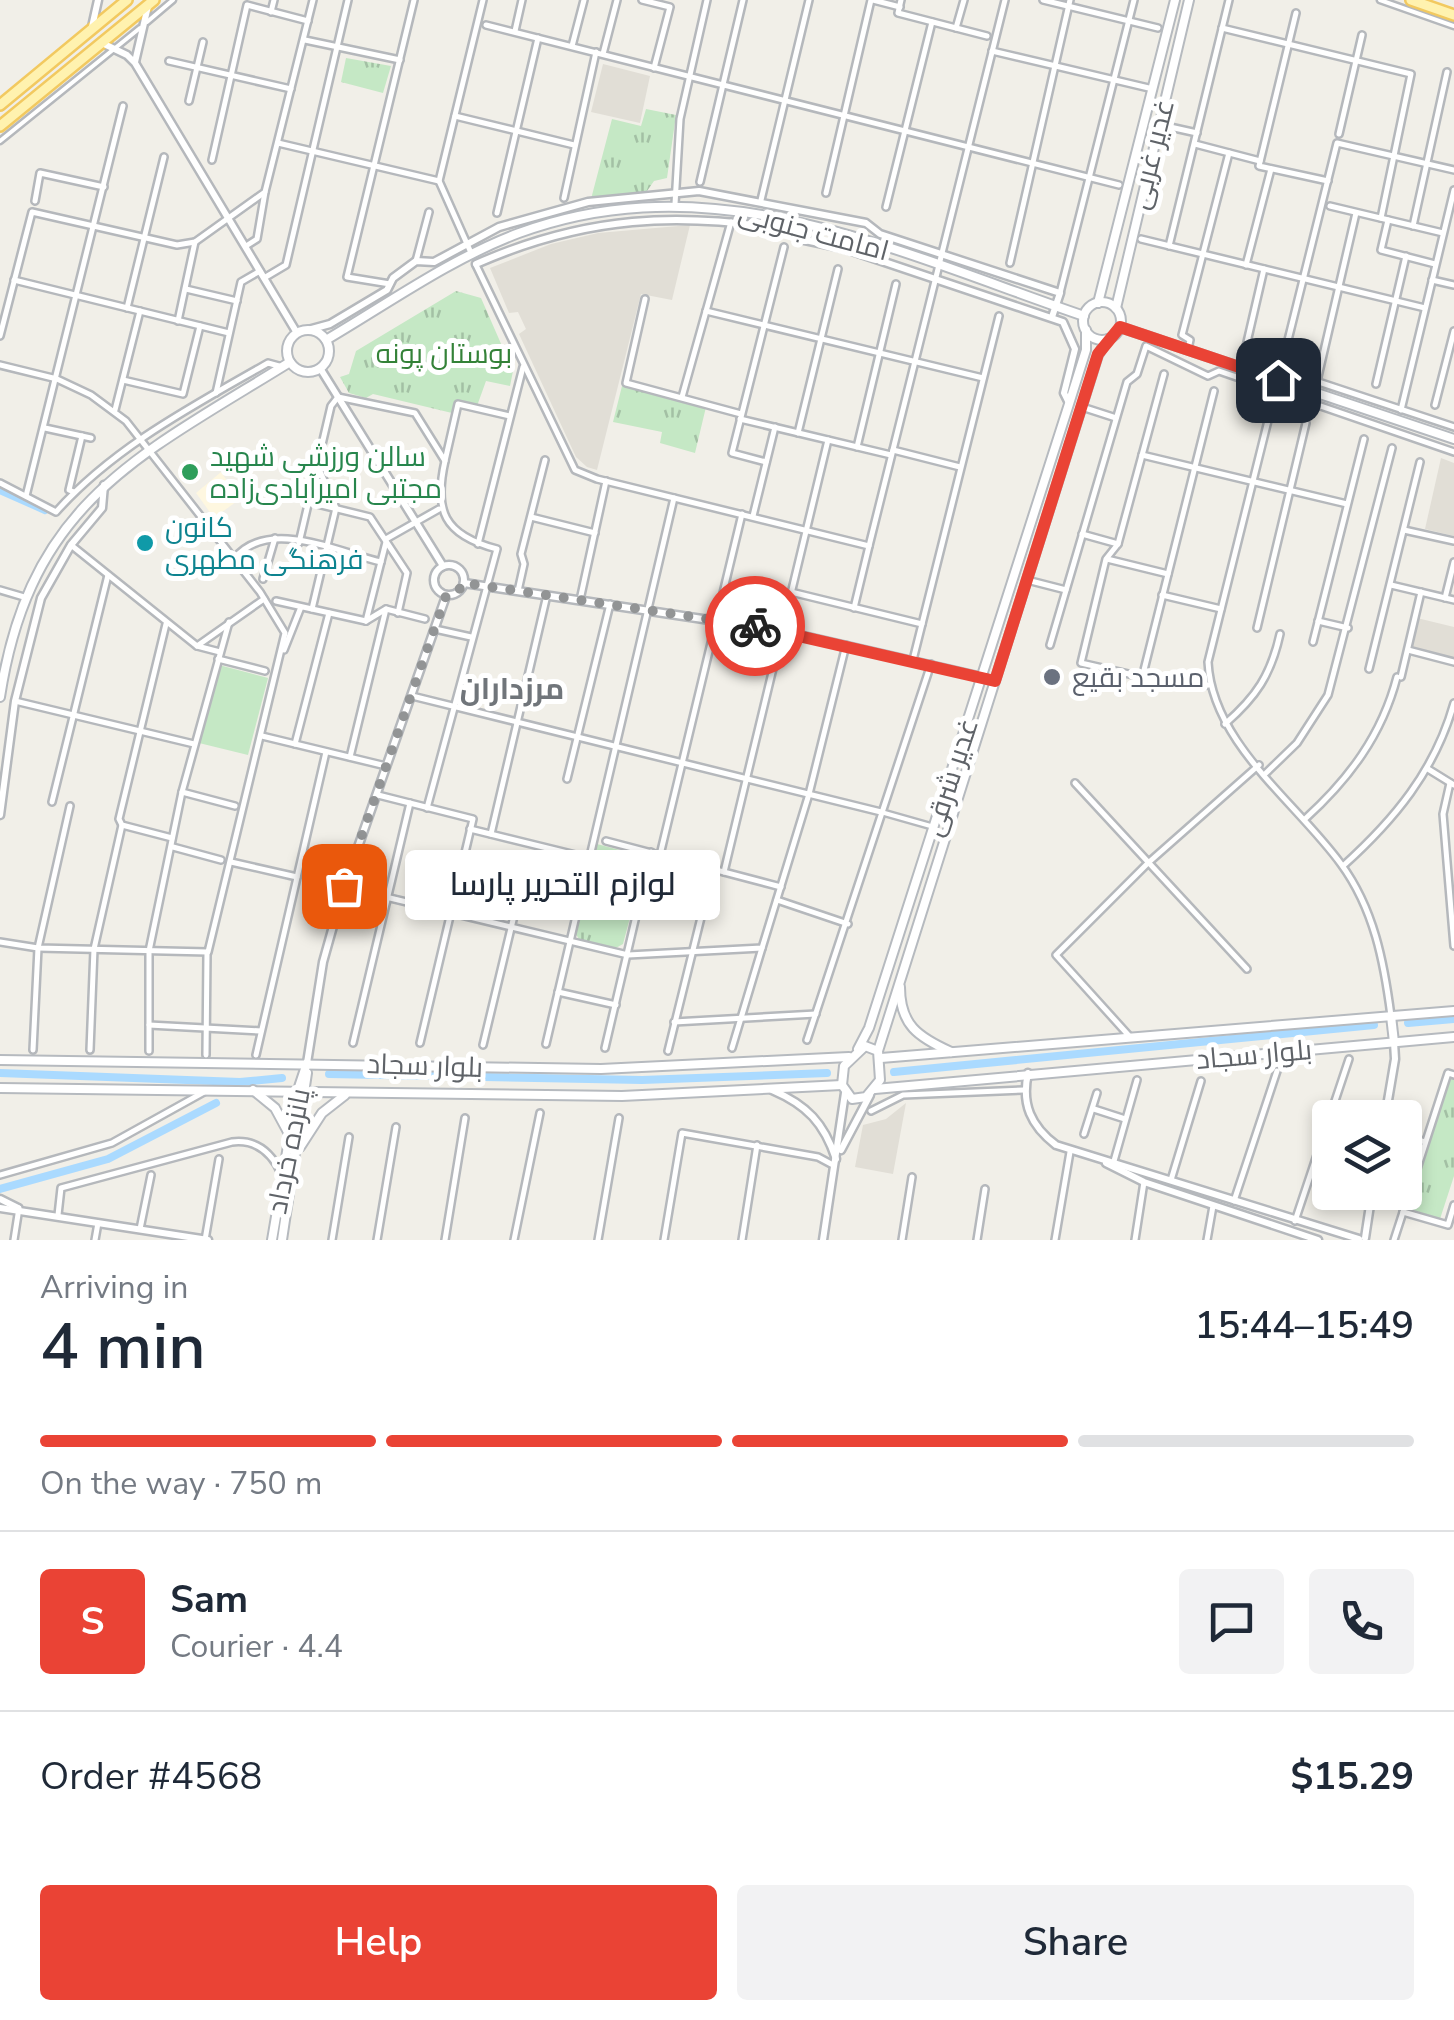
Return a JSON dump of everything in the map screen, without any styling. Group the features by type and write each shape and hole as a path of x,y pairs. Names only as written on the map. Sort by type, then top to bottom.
{"main road":[{"path":"0,106 128,0"},
{"name":"غدیر غربی","path":"1098,303 1176,0"},
{"name":"غدیر غربی","path":"1116,308 1189,0"},
{"path":"1411,0 1454,15"},
{"path":"0,126 151,2"},
{"name":"امامت جنوبی","path":"326,340 471,254 516,234 586,214 675,204 762,213 821,227 1084,316"},
{"path":"1098,303 1116,308 1120,327 1108,339 1097,340 1086,330 1084,316 1098,303"},
{"path":"1120,327 1240,368 1279,375 1454,439"},
{"path":"308,330 326,340 328,357 320,368 300,371 286,364 288,348 297,333 308,330"},
{"name":"غدیر شرقی","path":"858,1049 870,1028 1070,404 1086,350 1086,330"},
{"name":"غدیر شرقی","path":"879,1054 900,976 1082,406 1108,339"},
{"path":"0,697 24,597 48,549 104,485 150,448 286,364"},
{"path":"982,677 995,681"},
{"path":"900,976 900,1008 908,1025 955,1054"},
{"name":"بلوار سجاد","path":"879,1054 955,1054 1454,1011"},
{"path":"1391,1016 1394,1042"},
{"name":"بلوار سجاد","path":"873,1091 1029,1072 1454,1037"},
{"path":"865,1046 879,1054 880,1080 873,1091 859,1100 844,1089 849,1057 865,1046"},
{"name":"بلوار سجاد","path":"0,1060 601,1070 849,1057"},
{"name":"پانزده خرداد","path":"282,1240 307,1064"},
{"name":"بلوار سجاد","path":"0,1088 622,1096 844,1089"},
{"path":"253,1090 275,1108 288,1136"},
{"path":"295,1156 322,1113 352,1092"},
{"name":"پانزده خرداد","path":"272,1240 288,1136 302,1093"}],"street":[{"path":"91,30 98,0"},
{"path":"0,141 174,0"},
{"path":"271,12 274,0"},
{"path":"245,247 257,239 313,0"},
{"path":"216,393 241,282 286,265 348,0"},
{"path":"390,284 347,277 414,0"},
{"path":"483,0 439,181 571,464 581,474 606,482 869,546"},
{"path":"514,32 522,0"},
{"path":"572,47 584,0"},
{"path":"564,198 574,144 617,0"},
{"path":"644,0 670,7 654,68"},
{"path":"675,204 672,191 688,77 707,0"},
{"path":"700,182 743,0"},
{"path":"761,200 809,0"},
{"path":"826,193 872,0 900,6 932,22 987,36"},
{"path":"956,28 964,0"},
{"path":"854,608 1005,0"},
{"path":"1044,0 1069,3 1158,28"},
{"path":"1052,318 1092,178 1134,0"},
{"path":"1169,246 1229,0"},
{"path":"1380,0 1454,26"},
{"path":"135,63 151,2"},
{"path":"1010,263 1069,3"},
{"path":"212,160 247,5 308,22"},
{"path":"1260,163 1296,13"},
{"path":"886,207 932,22"},
{"path":"486,25 1119,184"},
{"path":"1222,28 1412,74 1394,156 1381,250 1436,264"},
{"path":"1339,134 1362,35"},
{"path":"497,213 538,38"},
{"path":"304,40 400,60"},
{"path":"190,101 204,42"},
{"path":"100,43 117,49 135,63 297,333"},
{"path":"992,52 1154,90"},
{"path":"170,61 292,89"},
{"path":"1413,226 1447,72"},
{"path":"26,496 123,106"},
{"path":"456,116 574,144"},
{"path":"1158,125 1197,133"},
{"path":"278,143 439,181"},
{"path":"1391,1016 1384,960 1365,904 1343,866 1225,724 1209,686 1208,662 1338,143 1454,170"},
{"path":"1194,144 1271,169 1328,181"},
{"path":"1188,350 1190,340 1182,335 1230,153"},
{"path":"128,308 164,157"},
{"path":"1246,265 1271,169"},
{"path":"35,201 40,173 104,187"},
{"path":"1400,410 1454,190"},
{"path":"416,261 434,262 543,211 672,191 761,200 854,219 874,232 1060,293"},
{"path":"0,336 32,212 178,246 195,242 265,192"},
{"path":"684,217 686,204"},
{"path":"1330,206 1413,226 1454,229"},
{"path":"308,330 330,324 387,290 416,261 429,212"},
{"path":"1316,382 1356,213"},
{"path":"476,264 581,228 684,217 794,231 800,240 934,278 1069,327 1074,340 1064,393 1070,404"},
{"path":"848,236 854,219"},
{"path":"682,397 731,220"},
{"path":"817,244 821,227"},
{"path":"1141,238 1425,308"},
{"path":"178,320 195,242"},
{"path":"766,462 732,453 784,247"},
{"path":"1376,384 1406,256"},
{"path":"798,433 838,269"},
{"path":"1240,368 1264,269"},
{"path":"13,280 229,333"},
{"path":"1432,280 1454,285"},
{"path":"857,447 896,284"},
{"path":"185,289 237,300"},
{"path":"644,299 626,383 798,433 960,466"},
{"path":"706,310 983,378"},
{"path":"114,411 140,311"},
{"path":"914,660 999,316"},
{"path":"122,380 183,394 200,326"},
{"path":"1436,405 1454,330"},
{"path":"1050,645 1126,382 1137,374 1146,346 1208,376 1219,371 1454,452"},
{"path":"1242,357 1279,375 1316,382 1454,427"},
{"path":"1219,371 1222,361"},
{"path":"0,484 56,512 74,492 142,439 268,363 286,364"},
{"path":"478,544 523,364"},
{"path":"0,365 57,379 114,411 150,448 282,622 282,652 207,953 206,1055"},
{"path":"320,368 443,566 460,569 464,583"},
{"path":"1164,374 1118,544 1106,559 1081,663 1182,686 1209,686"},
{"path":"1142,678 1214,392"},
{"path":"338,396 415,413 444,460"},
{"path":"298,543 331,406 338,396"},
{"path":"427,808 497,549 478,544 446,521 439,509 444,460 458,404 510,416"},
{"path":"1082,406 1116,418"},
{"path":"1257,628 1306,423"},
{"path":"753,517 775,427"},
{"path":"44,428 91,438"},
{"path":"74,492 68,490 82,436"},
{"path":"1313,642 1364,439"},
{"path":"724,872 828,440"},
{"path":"1266,773 1316,717 1339,662 1392,448"},
{"path":"1142,455 1347,504"},
{"path":"518,591 524,564 522,554 545,460"},
{"path":"1370,668 1420,462"},
{"path":"312,609 336,508 317,465"},
{"path":"580,600 606,482"},
{"path":"0,815 3,774 26,643 45,590 71,545 102,508 104,485"},
{"path":"546,1044 674,498"},
{"path":"308,502 370,518 407,573 398,612"},
{"path":"366,621 386,539 439,509"},
{"path":"660,854 742,514"},
{"path":"531,517 595,532"},
{"path":"1404,530 1454,542"},
{"path":"1082,534 1118,544"},
{"path":"234,560 251,543 275,538 381,562"},
{"path":"263,579 275,538"},
{"path":"71,545 197,646 266,671"},
{"path":"1106,559 1168,574"},
{"path":"1445,598 1454,562"},
{"path":"443,566 434,582 446,596 456,594 464,583"},
{"path":"52,802 108,575"},
{"path":"1027,580 1066,590"},
{"path":"30,583 45,590"},
{"path":"464,583 782,630 982,677"},
{"path":"1391,584 1454,600"},
{"path":"0,590 24,597"},
{"path":"791,592 922,624"},
{"path":"1305,819 1359,762 1391,700 1421,592"},
{"path":"491,834 547,595"},
{"path":"1162,595 1221,609"},
{"name":"پانزده خرداد","path":"307,1064 323,962 344,886 446,596"},
{"path":"197,646 264,599"},
{"path":"276,601 366,621 386,610 425,619"},
{"path":"568,779 610,604"},
{"path":"282,652 291,642 301,607"},
{"path":"350,757 386,610"},
{"path":"295,744 330,613"},
{"path":"1318,621 1348,628"},
{"path":"149,1051 149,951 182,792 229,622"},
{"path":"90,1050 94,949 138,730 166,624"},
{"path":"435,629 471,637"},
{"path":"1225,724 1256,697 1269,674 1280,634"},
{"path":"732,1048 809,794 846,644"},
{"path":"1408,650 1454,662"},
{"path":"807,1040 931,664"},
{"path":"412,696 934,827"},
{"path":"0,697 194,744"},
{"path":"1343,866 1395,816 1428,770 1453,708"},
{"path":"262,736 387,766"},
{"path":"256,1054 326,752"},
{"path":"1131,1038 1056,955 1148,863 1259,765"},
{"path":"1428,770 1452,784 1443,814 1454,946"},
{"path":"1074,783 1248,969"},
{"path":"182,792 235,806"},
{"path":"378,795 472,819 420,1043"},
{"path":"353,1043 410,803"},
{"path":"33,1050 38,948 70,806"},
{"path":"120,822 172,838"},
{"path":"470,829 588,858"},
{"path":"606,841 781,887"},
{"path":"173,846 222,860"},
{"path":"605,1048 651,852"},
{"path":"484,1045 525,870 572,881 578,856"},
{"path":"231,862 297,877"},
{"path":"668,1050 713,869"},
{"path":"344,886 628,955 762,948"},
{"path":"777,900 848,924"},
{"path":"0,942 38,948 207,953"},
{"path":"558,992 616,1005"},
{"path":"674,1022 816,1014"},
{"path":"149,1025 261,1030"},
{"path":"1388,1100 1396,1060 1394,1042"},
{"path":"1335,1100 1349,1059"},
{"path":"1029,1072 1024,1090 1034,1126 1070,1152 1362,1239 1368,1210"},
{"path":"1234,1201 1276,1072"},
{"path":"1394,1240 1451,1074"},
{"path":"1138,1080 1110,1162 1112,1170 1318,1240"},
{"path":"1171,1180 1201,1081"},
{"path":"0,1176 112,1143 210,1089"},
{"path":"823,1240 844,1089"},
{"path":"772,1090 798,1101 813,1114 836,1164"},
{"path":"871,1111 904,1095 1024,1090"},
{"path":"836,1164 854,1118 873,1091"},
{"path":"1084,1134 1097,1093"},
{"path":"1093,1109 1124,1119"},
{"path":"514,1240 540,1113"},
{"path":"445,1240 466,1118"},
{"path":"598,1240 618,1118"},
{"path":"377,1240 396,1127"},
{"path":"664,1240 682,1133 818,1156 836,1164"},
{"path":"332,1240 349,1137"},
{"path":"58,1215 60,1188 232,1142 250,1142 263,1148 282,1176"},
{"path":"742,1240 758,1146"},
{"path":"1056,1240 1070,1152"},
{"path":"0,1208 207,1240 219,1159"},
{"path":"1295,1221 1312,1170"},
{"path":"140,1228 151,1176"},
{"path":"902,1240 912,1177"},
{"path":"1135,1240 1144,1182"},
{"path":"976,1240 985,1189"},
{"path":"0,1199 19,1208"},
{"path":"1403,1212 1448,1224 1454,1205"},
{"path":"1207,1240 1213,1206"},
{"path":"14,1240 19,1208"},
{"path":"95,1240 98,1222"},
{"path":"1284,1240 1285,1230"}],"shaded area":[{"path":"603,64 650,76 640,123 591,112"},
{"path":"690,225 672,300 641,294 597,470 587,467 576,457 519,334 526,329 518,312 509,313 490,268 551,244 598,233"},
{"path":"1441,458 1454,463 1454,536 1425,529"},
{"path":"221,472 240,499 214,518 196,493"},
{"path":"1417,618 1454,627 1454,659 1410,649"},
{"path":"906,1103 893,1174 855,1167 863,1125 886,1119"}],"green space":[{"path":"346,58 391,66 383,93 341,82"},
{"path":"646,109 676,115 667,178 654,181 647,191 591,199 612,119 641,126"},
{"name":"بوستان پونه","path":"456,291 481,298 513,371 510,386 486,381 477,406 455,401 452,413 373,394 366,398 349,393 340,377 349,374 356,351"},
{"path":"622,386 706,407 695,453 660,443 662,432 613,422"},
{"path":"219,665 268,678 248,755 199,743"},
{"path":"597,844 646,857 623,944 614,949 579,939 575,933"},
{"path":"1449,1077 1454,1078 1454,1176 1440,1219 1413,1210 1422,1210 1422,1161"}],"waterway":[{"path":"0,490 45,510"},
{"path":"1408,1023 1454,1019"},
{"path":"894,1072 1374,1025"},
{"path":"0,1073 240,1082 282,1078"},
{"path":"329,1074 642,1080 827,1073"},
{"path":"0,1189 108,1159 216,1103"}],"way so far":[{"path":"344,886 446,596 456,594 464,583 755,626"}],"place":[{"name":"سالن ورزشی شهید مجتبی امیرآبادی‌زاده","path":"190,472"},
{"name":"کانون فرهنگی مطهری","path":"145,543"},
{"name":"مسجد بقیع","path":"1052,677"},
{"name":"لوازم التحریر پارسا","path":"344,886"}],"district":[{"name":"مرزداران","path":"512,689"}],"route":[{"path":"755,626 995,681 1098,354 1108,339 1120,327 1278,380"}]}
